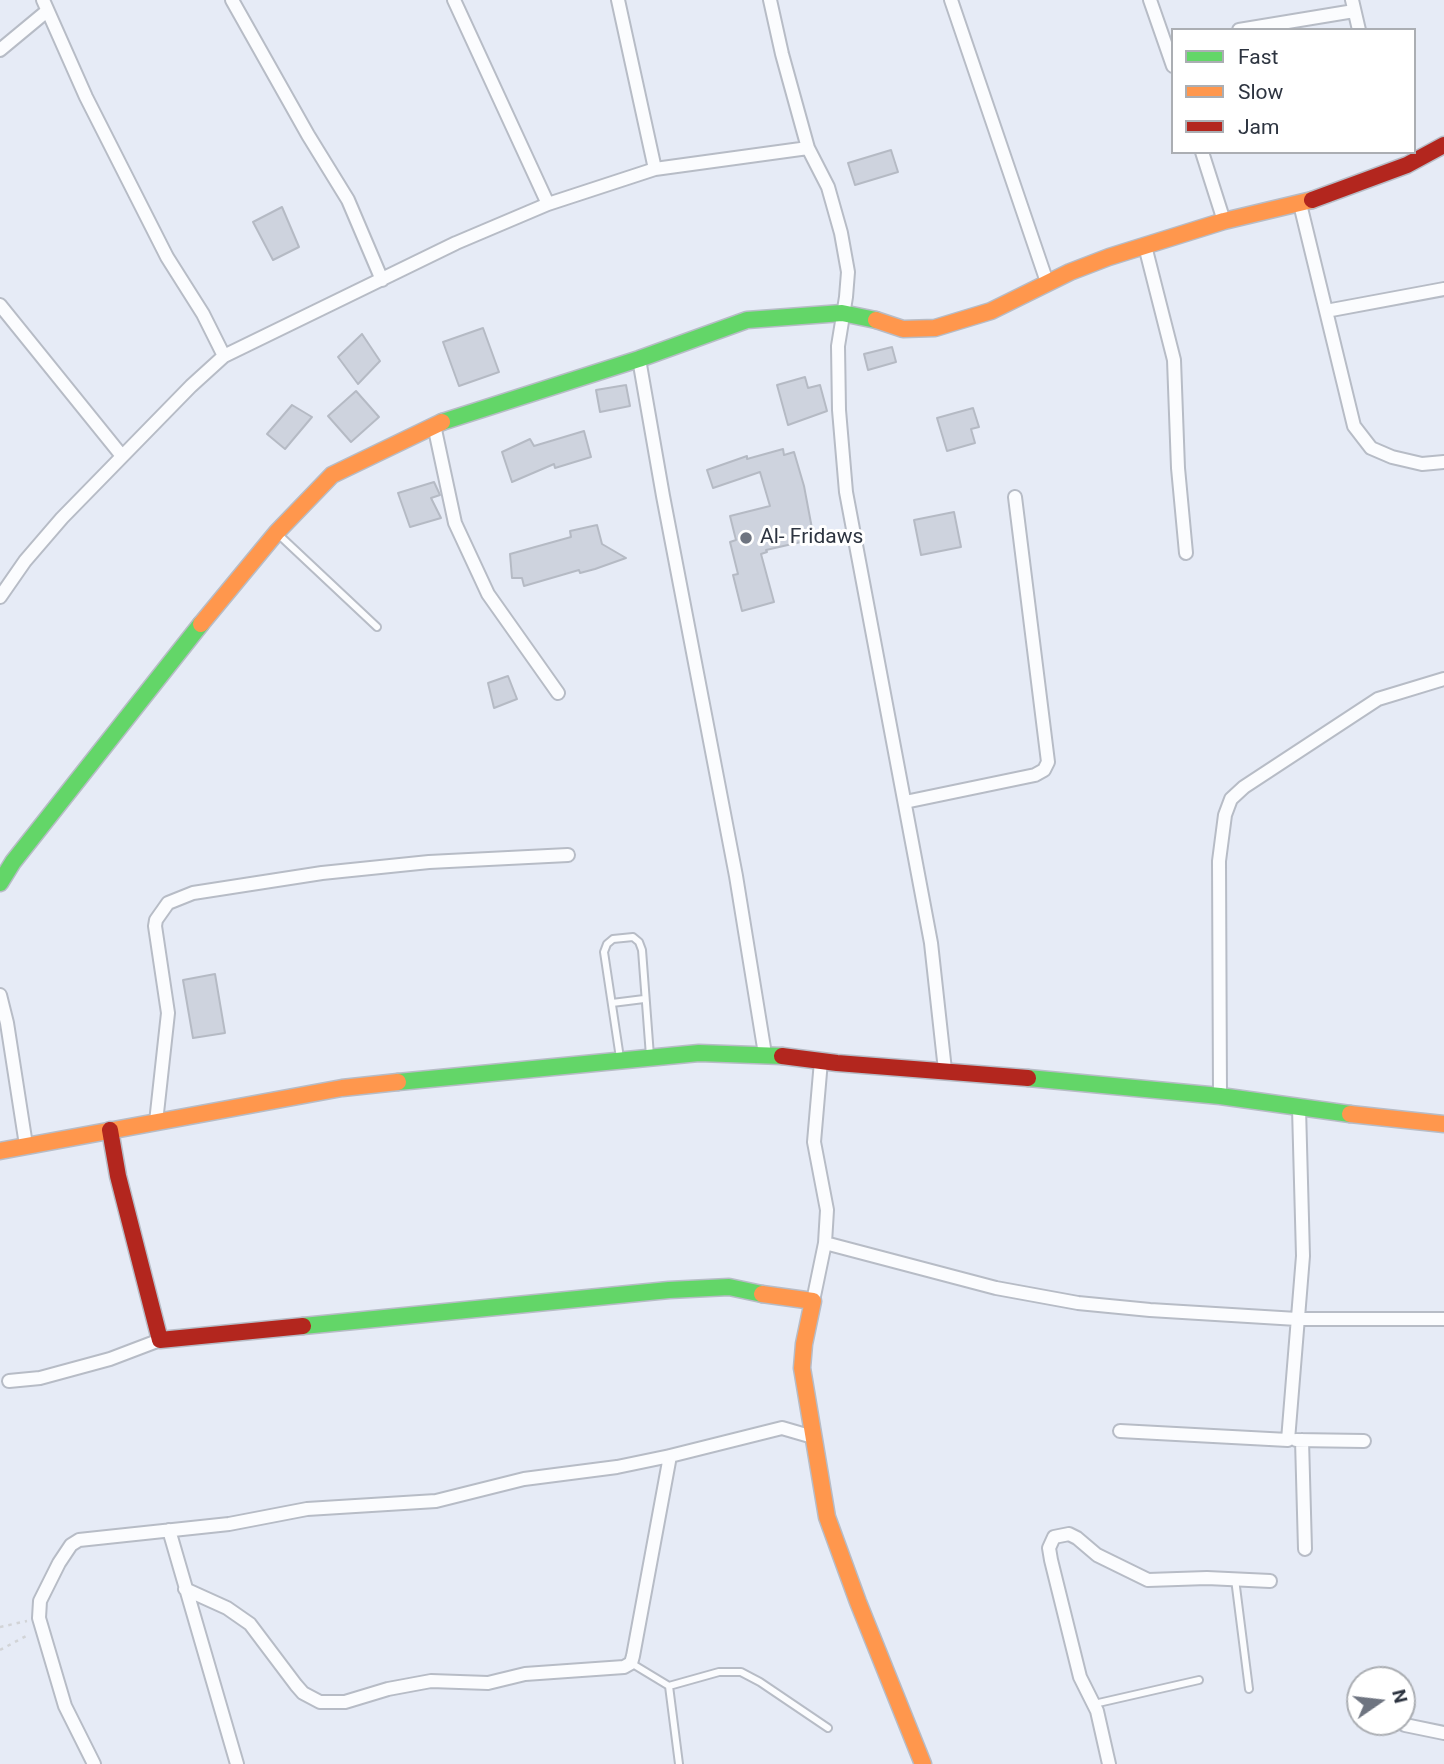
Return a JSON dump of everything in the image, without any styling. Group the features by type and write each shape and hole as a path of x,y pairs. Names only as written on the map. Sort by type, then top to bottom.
{"street":[{"path":"232,0 348,200 382,280"},
{"path":"454,0 548,204"},
{"path":"618,0 654,169"},
{"path":"770,0 808,148 828,187 841,233 848,272 838,346 839,410 846,492 934,967 945,1070"},
{"path":"951,0 1047,282"},
{"path":"1150,0 1170,49"},
{"path":"0,50 45,5 86,97 167,257 203,314 224,356"},
{"path":"1248,28 1353,6 1358,28"},
{"path":"0,883 13,862 157,677 277,532 332,475 434,425 639,359 747,320 842,313 867,317 903,329 936,328 991,311 1070,272 1224,220 1300,204 1444,145"},
{"path":"0,597 25,561 62,518 224,356 456,243 548,204 654,169 808,148"},
{"path":"1203,154 1224,220"},
{"path":"1300,204 1354,426 1371,448 1392,457 1422,464 1444,462"},
{"path":"1145,246 1174,360 1178,468 1186,554"},
{"path":"1326,311 1444,289"},
{"path":"0,305 122,456"},
{"path":"639,359 736,876 765,1054"},
{"path":"434,425 455,523 488,594 558,693"},
{"path":"905,802 1035,775 1044,770 1048,762 1014,497"},
{"path":"1220,1096 1219,861 1225,815 1231,799 1244,787 1378,699 1444,679"},
{"path":"156,1122 168,1013 155,926 168,903 193,893 321,873 429,862 568,855"},
{"path":"0,995 7,1023 26,1145"},
{"path":"0,1151 342,1088 699,1052 765,1054 1220,1096 1299,1108 1444,1124"},
{"path":"821,1061 814,1142 827,1210 825,1243 804,1344 802,1368 831,1533 923,1764"},
{"path":"1288,1440 1303,1256 1299,1108"},
{"path":"110,1130 129,1224 160,1340"},
{"path":"825,1243 996,1288 1078,1303 1297,1318 1444,1319"},
{"path":"9,1381 40,1378 110,1359 160,1340 669,1290 729,1287 813,1301"},
{"path":"94,1764 65,1706 39,1623 40,1601 59,1563 71,1545 79,1540 229,1524 307,1509 436,1502 524,1479 617,1467 782,1428 813,1437"},
{"path":"1120,1431 1288,1440 1364,1441"},
{"path":"1302,1440 1305,1549"},
{"path":"185,1589 226,1608 250,1624 303,1693 320,1702 345,1702 388,1689 431,1681 488,1683 525,1674 617,1668 631,1663 670,1456"},
{"path":"169,1530 237,1764"},
{"path":"1109,1764 1094,1704 1080,1677 1051,1560 1049,1548 1054,1537 1069,1534 1097,1555 1148,1580 1270,1581"},
{"path":"1416,1727 1444,1733"}],"lane":[{"path":"277,532 377,627"},
{"path":"620,1060 604,952 613,939 632,937 639,942 642,950 650,1057"},
{"path":"612,1003 645,999"},
{"path":"1235,1579 1249,1689"},
{"path":"631,1663 669,1686 719,1672 741,1672 828,1728"},
{"path":"1094,1704 1199,1680"},
{"path":"669,1686 679,1764"}],"path":[{"path":"0,1627 39,1623"},
{"path":"0,1650 39,1623"}],"building":[{"path":"891,150 898,172 855,185 848,163"},
{"path":"282,207 299,247 273,260 253,222"},
{"path":"483,328 499,372 459,386 443,342"},
{"path":"362,334 380,361 358,384 338,357"},
{"path":"892,347 896,362 868,370 864,354"},
{"path":"805,377 808,388 820,385 827,411 788,425 777,385"},
{"path":"626,385 630,406 600,412 596,390"},
{"path":"356,391 379,417 351,442 328,416"},
{"path":"292,405 312,417 285,449 267,434"},
{"path":"973,408 979,427 971,429 975,443 947,451 937,418"},
{"path":"584,431 591,457 555,468 554,464 512,482 502,452 530,439 534,446"},
{"path":"783,449 784,455 794,452 804,486 814,539 766,550 767,552 761,554 774,602 742,611 733,575 738,574 730,542 736,540 730,516 770,506 760,472 713,488 707,470 747,456 747,459"},
{"path":"434,482 440,495 431,498 441,518 410,527 398,493"},
{"path":"954,512 961,547 921,555 914,520"},
{"path":"597,525 602,544 626,558 595,569 580,573 579,570 524,586 522,578 512,578 510,554 571,537 570,531"},
{"path":"508,676 517,699 494,708 488,683"},
{"path":"215,974 225,1033 193,1038 183,980"}],"traffic: fast":[{"path":"442,422 639,359 747,320 842,313 876,320"},
{"path":"0,883 13,862 201,624"},
{"path":"398,1082 699,1053 782,1056"},
{"path":"1028,1078 1220,1096 1350,1114"},
{"path":"303,1326 669,1290 729,1287 762,1294"}],"traffic: slow":[{"path":"876,320 903,329 935,328 991,311 1070,272 1109,257 1224,221 1312,200"},
{"path":"201,624 277,532 332,475 442,422"},
{"path":"0,1151 342,1088 398,1082"},
{"path":"1350,1114 1444,1124"},
{"path":"762,1294 813,1301 802,1368 827,1517 923,1764"}],"traffic: jam":[{"path":"1312,200 1407,165 1444,145"},
{"path":"782,1056 1028,1078"},
{"path":"110,1130 118,1176 160,1340 303,1326"}],"place":[{"name":"Al- Fridaws","path":"746,538"}]}
